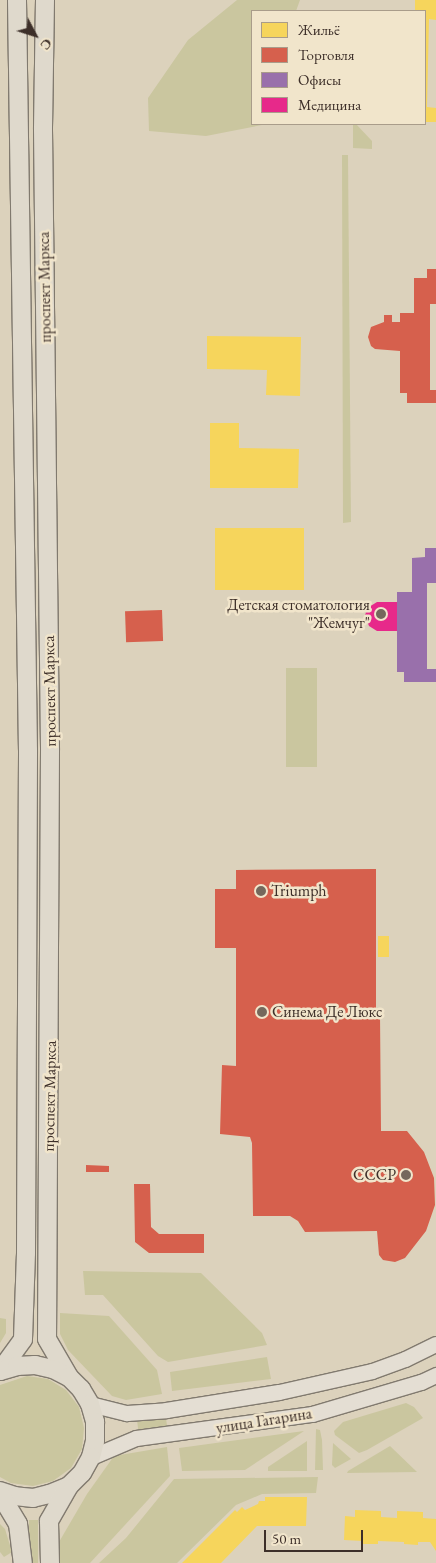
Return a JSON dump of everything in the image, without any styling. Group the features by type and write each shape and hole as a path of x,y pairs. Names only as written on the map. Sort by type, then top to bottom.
{"main road":[{"name":"проспект Маркса","path":"0,1371 23,1339 26,1253 28,751 17,0"},
{"name":"проспект Маркса","path":"44,0 43,130 50,742 47,1339 69,1377 81,1389 90,1404"},
{"name":"улица Гагарина","path":"90,1404 127,1412 166,1410 279,1392 372,1371 405,1359 436,1344"},
{"path":"0,1371 17,1366 35,1364 53,1369 69,1377"},
{"name":"улица Гагарина","path":"91,1457 136,1438 312,1414 421,1382 436,1375"},
{"path":"50,1563 49,1522 69,1486 82,1473 91,1457 95,1441 96,1422 90,1404"},
{"path":"0,1492 33,1498 69,1486"},
{"path":"0,1492 18,1524 23,1563"}],"shaded area":[{"path":"237,0 300,0 296,10 251,10 251,125 262,125 206,136 149,131 148,98 188,40"},
{"path":"353,125 357,125 372,141 372,149 353,148"},
{"path":"342,155 348,155 351,522 343,523"},
{"path":"286,668 317,668 317,767 286,767"},
{"path":"83,1271 201,1273 262,1333 267,1345 168,1362 158,1356 103,1295 85,1295"},
{"path":"60,1313 109,1316 157,1370 162,1394 126,1400 112,1396 68,1350 60,1334"},
{"path":"0,1318 6,1319 6,1333 0,1343"},
{"path":"267,1357 271,1379 172,1391 170,1372"},
{"path":"27,1376 48,1379 66,1390 79,1407 84,1428 82,1449 71,1468 53,1481 33,1486 11,1483 0,1477 0,1385"},
{"path":"406,1403 414,1407 423,1418 367,1450 359,1453 335,1435 334,1431 343,1422"},
{"path":"166,1418 167,1426 138,1429 137,1422"},
{"path":"316,1429 320,1430 322,1440 323,1470 315,1470"},
{"path":"304,1431 245,1470 182,1471 179,1448"},
{"path":"307,1441 307,1471 268,1471 268,1467"},
{"path":"333,1443 351,1459 335,1468 332,1465"},
{"path":"390,1446 417,1472 347,1473 348,1471"},
{"path":"167,1447 170,1476 90,1563 59,1563 59,1542 87,1494 114,1456"},
{"path":"318,1477 316,1493 262,1494 236,1505 177,1563 99,1563 126,1538 174,1479"},
{"path":"29,1520 38,1520 38,1563 29,1563"},
{"path":"0,1524 5,1529 12,1552 4,1557 0,1552"}],"building: Жильё":[{"path":"415,0 436,0 436,20 429,19 427,107 436,108 436,122 426,122 426,10 415,10"},
{"path":"207,336 301,337 300,396 266,395 267,370 207,369"},
{"path":"210,423 239,423 239,448 299,449 298,488 210,488"},
{"path":"215,528 304,528 304,590 215,590"},
{"path":"378,936 389,936 389,957 378,957"},
{"path":"265,1497 307,1497 306,1526 257,1526 221,1563 182,1563 235,1510 237,1512 242,1507 245,1510 258,1504 259,1501 265,1501"},
{"path":"355,1510 381,1511 381,1517 397,1518 397,1511 423,1512 423,1518 436,1519 436,1551 430,1542 418,1542 418,1545 404,1544 404,1542 378,1541 378,1544 363,1544 363,1541 344,1540 345,1516 355,1517"}],"building: Торговля":[{"path":"427,269 436,269 436,304 430,304 430,390 436,390 436,403 407,403 407,393 400,393 400,351 375,349 371,346 368,337 371,327 384,322 384,315 392,315 392,322 400,322 400,313 414,313 414,278 427,278"},
{"path":"162,610 163,641 126,642 125,611"},
{"path":"376,869 376,1014 380,1014 381,1131 407,1131 424,1152 434,1178 435,1205 426,1231 405,1258 395,1262 383,1260 379,1255 377,1231 305,1232 298,1221 290,1216 253,1216 252,1143 250,1137 220,1134 222,1065 236,1066 236,948 215,948 215,889 236,889 236,870"},
{"path":"86,1165 109,1166 109,1172 86,1172"},
{"path":"134,1184 150,1184 151,1227 159,1234 204,1234 204,1253 149,1253 135,1242"}],"building: Офисы":[{"path":"425,548 436,548 436,583 427,583 427,669 436,669 436,682 404,682 404,672 397,672 397,592 412,592 412,558 425,557"}],"building: Медицина":[{"name":"Детская стоматология \"Жемчуг\"","path":"377,602 397,602 397,631 377,631 369,626 365,616 366,612 369,607"}],"place":[{"name":"Детская стоматология \"Жемчуг\"","path":"381,614"},
{"name":"Triumph","path":"261,891"},
{"name":"Синема Де Люкс","path":"262,1012"},
{"name":"СССР","path":"406,1175"}]}
